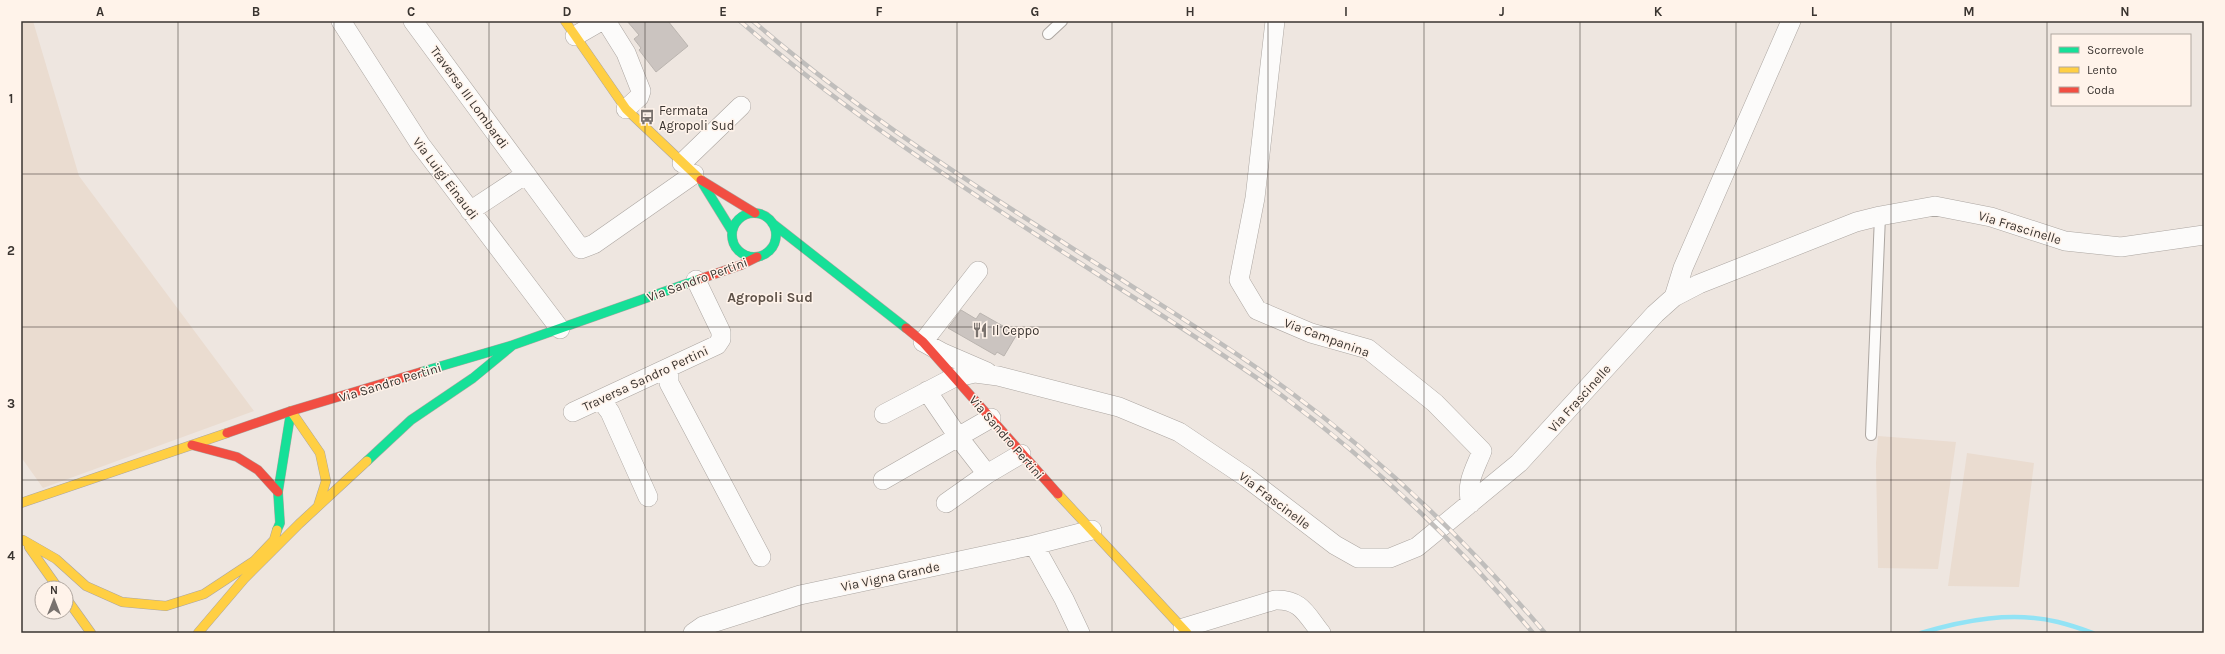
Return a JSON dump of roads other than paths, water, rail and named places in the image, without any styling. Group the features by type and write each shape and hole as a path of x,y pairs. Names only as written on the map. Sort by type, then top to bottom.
{"main road":[{"path":"570,29 626,109 692,172 755,213 768,218 772,223 776,236 771,248 766,253 757,257 745,255 739,252 733,241 732,231 692,172"},
{"path":"732,231 738,220 749,214 755,213"},
{"name":"Via Sandro Pertini","path":"772,223 813,257 923,342 987,412 1021,454 1185,631"},
{"path":"715,273 733,241"},
{"path":"766,253 782,254"},
{"path":"798,256 813,257"},
{"name":"Via Sandro Pertini","path":"21,503 290,411 512,345 560,329 741,265 757,257"},
{"path":"198,633 244,579 318,506 411,420 472,378 512,345"},
{"path":"290,411 320,453 326,481 318,506"},
{"path":"22,538 56,559 86,586 122,602 166,606 204,594 254,561 274,540 280,523 278,492 290,411"},
{"path":"192,445 237,457 258,470 278,492"},
{"path":"22,538 52,580"},
{"path":"74,609 91,633"}],"street":[{"name":"Via Luigi Einaudi","path":"341,21 420,144 560,329"},
{"name":"Traversa III Lombardi","path":"413,21 581,249 594,244 692,172"},
{"path":"570,29 600,21"},
{"path":"606,21 626,53 641,91 639,97 626,109"},
{"name":"Via Campanina","path":"1275,21 1255,198 1239,280 1256,310 1311,333 1368,349 1435,403 1482,451 1469,482 1468,494 1472,503"},
{"path":"1674,297 1683,268 1791,21"},
{"path":"692,172 741,106"},
{"path":"470,211 526,174"},
{"name":"Via Frascinelle","path":"923,342 994,378 1119,407 1179,432 1246,477 1335,545 1358,558 1390,558 1417,547 1519,463 1650,320 1674,297 1700,284 1856,222 1935,206 1992,217 2065,241 2121,247 2204,235"},
{"path":"923,342 978,271"},
{"name":"Traversa Sandro Pertini","path":"573,412 669,369 717,345 721,339 721,332 696,280"},
{"path":"669,369 669,383 762,557"},
{"path":"884,414 927,392 958,382 973,386 994,378"},
{"path":"883,480 934,450 959,438 987,412 979,394 984,385 994,378"},
{"path":"927,392 959,438 987,474"},
{"path":"601,400 610,412 648,497"},
{"path":"946,503 987,474 1021,454"},
{"name":"Via Vigna Grande","path":"693,633 703,626 800,595 1034,545 1092,530"},
{"path":"1034,545 1064,598 1080,633"},
{"path":"1185,631 1275,600 1288,599 1299,606 1321,633"}],"lane":[{"path":"1048,34 1062,21"},
{"path":"1871,435 1880,216"}],"waterway":[{"path":"1921,633 1954,624 1989,618 2006,617 2041,619 2062,623 2093,633"}],"railway":[{"path":"740,21 784,58 874,126 1015,221 1217,351 1280,394 1315,421 1382,477 1445,536 1533,633"},
{"path":"753,21 840,91 930,155 1223,345 1265,373 1321,415 1389,472 1454,534 1545,633"}],"place":[{"name":"Fermata Agropoli Sud","path":"647,117"},
{"name":"Il Ceppo","path":"980,330"}],"district":[{"name":"Agropoli Sud","path":"770,297"}]}
